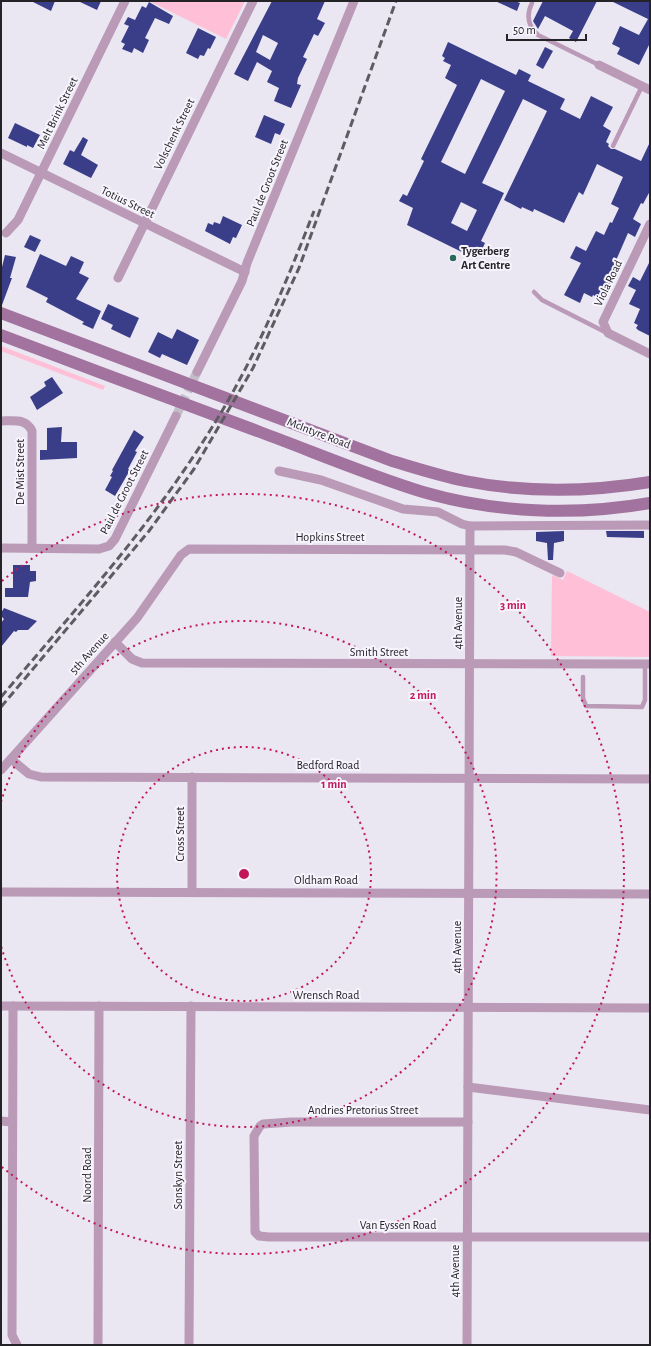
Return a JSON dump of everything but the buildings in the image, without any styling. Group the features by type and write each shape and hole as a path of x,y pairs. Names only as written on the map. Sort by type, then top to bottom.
{"main road":[{"name":"McIntyre Road","path":"1,313 392,461 436,474 499,486 568,490 604,488 650,482"},
{"name":"McIntyre Road","path":"1,335 316,454 424,492 481,505 537,510 568,510 650,503"}],"street":[{"name":"Melt Brink Street","path":"6,233 18,220 125,1"},
{"name":"Volschenk Street","path":"118,278 253,1"},
{"name":"Paul de Groot Street","path":"197,372 242,280 354,1"},
{"path":"599,65 646,88"},
{"name":"Totius Street","path":"1,153 245,272"},
{"name":"Viola Road","path":"612,335 605,329 603,319 650,224"},
{"path":"612,335 650,354"},
{"name":"Paul de Groot Street","path":"1,548 100,548 112,543 176,416"},
{"name":"De Mist Street","path":"1,421 23,422 30,427 32,431 32,548"},
{"path":"279,471 321,480 403,509 438,512 462,524 470,526 650,525"},
{"name":"4th Avenue","path":"467,1345 470,526"},
{"name":"Hopkins Street","path":"189,549 471,549 511,551 560,573"},
{"name":"5th Avenue","path":"1,770 137,618 181,555 189,549"},
{"name":"Smith Street","path":"115,642 132,659 142,663 648,664"},
{"name":"Bedford Road","path":"10,759 29,774 35,776 650,779"},
{"name":"Cross Street","path":"192,776 192,891"},
{"name":"Oldham Road","path":"1,892 192,891 650,894"},
{"name":"Wrensch Road","path":"1,1006 650,1008"},
{"path":"13,1006 11,1122 12,1335 17,1345"},
{"name":"Noord Road","path":"98,1345 99,1006"},
{"name":"Sonskyn Street","path":"189,1345 191,1006"},
{"path":"468,1087 650,1110"},
{"path":"1,1122 11,1122"},
{"name":"Andries Pretorius Street","path":"260,1126 267,1123 285,1122 468,1122"},
{"name":"Van Eyssen Road","path":"260,1126 254,1136 254,1232 259,1236 650,1237"}],"lane":[{"path":"532,3 528,14 529,20 538,35 599,65"},
{"path":"613,146 646,88"},
{"path":"534,292 542,300 612,335"},
{"path":"583,677 583,698 586,706 642,707 644,706 645,700 648,664"}],"shaded area":[{"path":"149,1 245,1 226,39"},
{"path":"1,346 105,386 103,390 1,351"},
{"path":"567,571 650,612 650,657 551,656 552,577 553,575 563,580"}],"tunnel":[{"path":"176,416 197,372"}],"railway":[{"path":"1,707 149,531 194,469 253,368 299,268 396,1"},
{"path":"1,697 111,567 188,465 227,403 255,350 292,267 314,211"}],"place":[{"name":"Tygerberg Art Centre","path":"453,258"}]}
